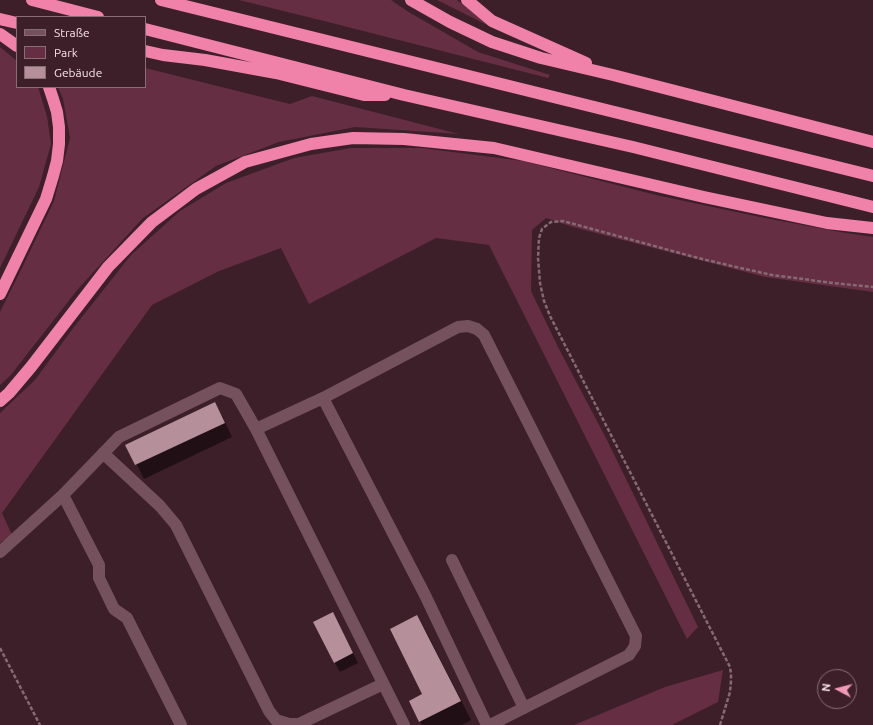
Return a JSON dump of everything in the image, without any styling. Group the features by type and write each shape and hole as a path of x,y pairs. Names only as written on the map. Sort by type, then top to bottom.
{"highway":[{"path":"32,0 94,16"},
{"path":"161,0 873,176"},
{"path":"411,0 450,22 492,42 541,58 873,142"},
{"path":"467,0 492,21 613,75"},
{"path":"0,19 16,23"},
{"path":"146,29 404,95 633,147 873,207"},
{"path":"0,34 16,45"},
{"path":"146,51 276,73 364,95 404,95"},
{"path":"0,294 46,198 57,161 59,127 57,112 49,88"},
{"path":"0,401 35,362 108,268 152,222 196,189 245,162 311,144 353,138 404,139 494,148 704,197 827,223 873,228"}],"lane":[{"path":"256,429 323,398 458,327 468,326 484,334 636,636 635,646 629,655 489,725 425,595 323,398"},
{"path":"0,552 63,495 120,437 220,388 236,394 256,429 404,725"},
{"path":"103,453 160,506 176,525 269,711 276,720 289,724 299,724 383,684"},
{"path":"63,495 99,565 99,578 114,609 126,618 181,725"},
{"path":"452,560 524,708"}],"path":[{"path":"720,725 730,692 732,674 730,667 550,316 544,301 538,258 539,238 542,229 552,222 563,220 698,258 772,275 873,287"},
{"path":"0,648 40,725"}],"green space":[{"path":"239,0 391,0 407,11 478,52 550,75 548,78"},
{"path":"437,0 457,0 487,25"},
{"path":"0,47 16,60 16,88 38,88 47,116 51,144 39,187 0,268"},
{"path":"146,68 290,104 312,96 459,134 355,127 279,142 216,166 143,218 78,289 10,376 0,385 0,312 54,201 70,138 63,99 58,88 146,88"},
{"path":"351,148 422,148 523,161 656,195 760,217 873,237 873,292 765,277 573,227 546,218 532,230 531,291 558,347 608,442 698,627 687,639 489,245 436,238 309,304 281,248 219,271 152,305 2,513 12,535 0,543 0,413 35,380 74,327 131,255 180,211 226,183 294,158"},
{"path":"723,670 718,702 672,725 574,725 665,687"}],"building":[{"path":"215,402 225,423 135,465 125,445"},
{"path":"333,612 353,653 334,663 313,622"},
{"path":"417,615 461,701 419,722 409,701 422,694 390,629"}]}
